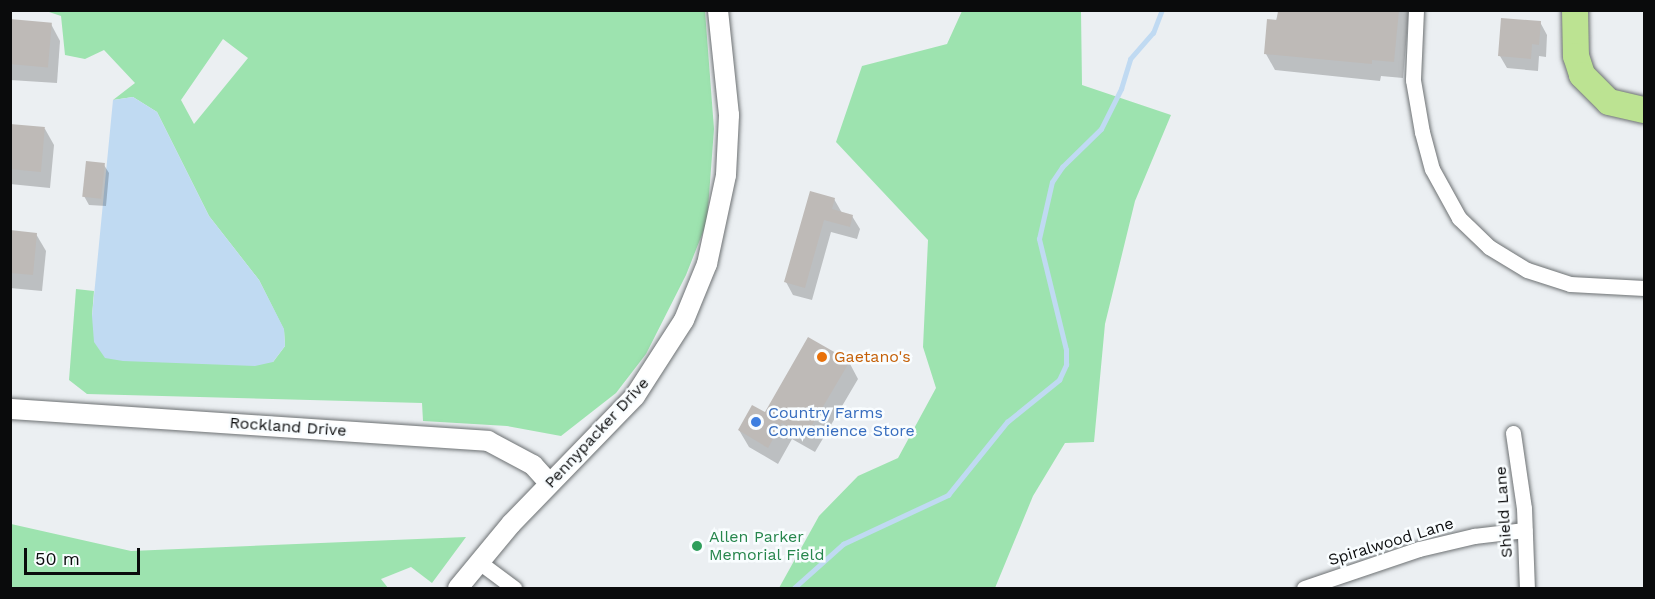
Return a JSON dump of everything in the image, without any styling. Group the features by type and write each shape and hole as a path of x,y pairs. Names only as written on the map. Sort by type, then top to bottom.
{"highway":[{"path":"1575,10 1576,56 1582,75 1609,102 1644,110"}],"street":[{"name":"Pennypacker Drive","path":"458,588 479,562 654,372 684,320 707,264 722,205 728,145 718,10"},
{"path":"1416,10 1413,80 1422,132 1432,169 1459,218 1498,253 1527,270 1570,284 1644,288"},
{"name":"Rockland Drive","path":"10,409 488,441 533,465 550,484"},
{"name":"Shield Lane","path":"1513,433 1521,473 1527,588"},
{"name":"Spiralwood Lane","path":"1304,588 1419,549 1525,530"},
{"path":"479,562 514,588"}],"green space":[{"path":"46,11 705,11 714,129 707,222 686,275 646,354 616,393 561,436 507,426 423,421 422,403 87,394 69,380 76,289 94,291 92,316 273,362 285,346 284,330 259,280 209,216 157,112 133,97 113,100 135,83 104,50 85,59 65,55 61,16","holes":["223,39 248,58 194,124 181,100"]},
{"path":"962,11 1081,11 1082,85 1171,115 1135,201 1105,324 1094,442 1065,443 1033,496 995,588 779,588 819,516 858,476 898,458 936,388 923,347 928,240 836,142 862,66 947,44"},
{"path":"11,524 131,551 466,537 432,583 411,567 381,579 388,588 11,588"}],"water":[{"path":"133,97 157,112 209,216 259,280 284,329 285,346 273,362 255,366 123,361 105,358 94,342 92,316 113,100"}],"building":[{"path":"1278,10 1399,10 1394,62 1372,60 1372,64 1264,54 1267,19 1277,20"},
{"path":"1501,18 1541,21 1539,45 1532,44 1531,59 1498,56"},
{"path":"10,19 52,23 48,67 10,64"},
{"path":"10,124 45,127 41,172 10,169"},
{"path":"86,161 105,163 101,199 82,197"},
{"path":"810,191 835,198 832,209 853,215 850,227 824,220 805,288 784,282"},
{"path":"10,230 37,233 33,275 10,273"},
{"path":"808,337 850,361 805,437 782,423 768,448 738,430 752,405 765,412"}],"waterway":[{"path":"794,588 843,544 948,495 1007,422 1059,380 1066,365 1066,350 1039,239 1052,182 1062,167 1101,129 1121,89 1130,59 1153,33 1162,10"}],"place":[{"name":"Gaetano's","path":"822,357"},
{"name":"Country Farms Convenience Store","path":"756,422"},
{"name":"Allen Parker Memorial Field","path":"697,546"}]}
